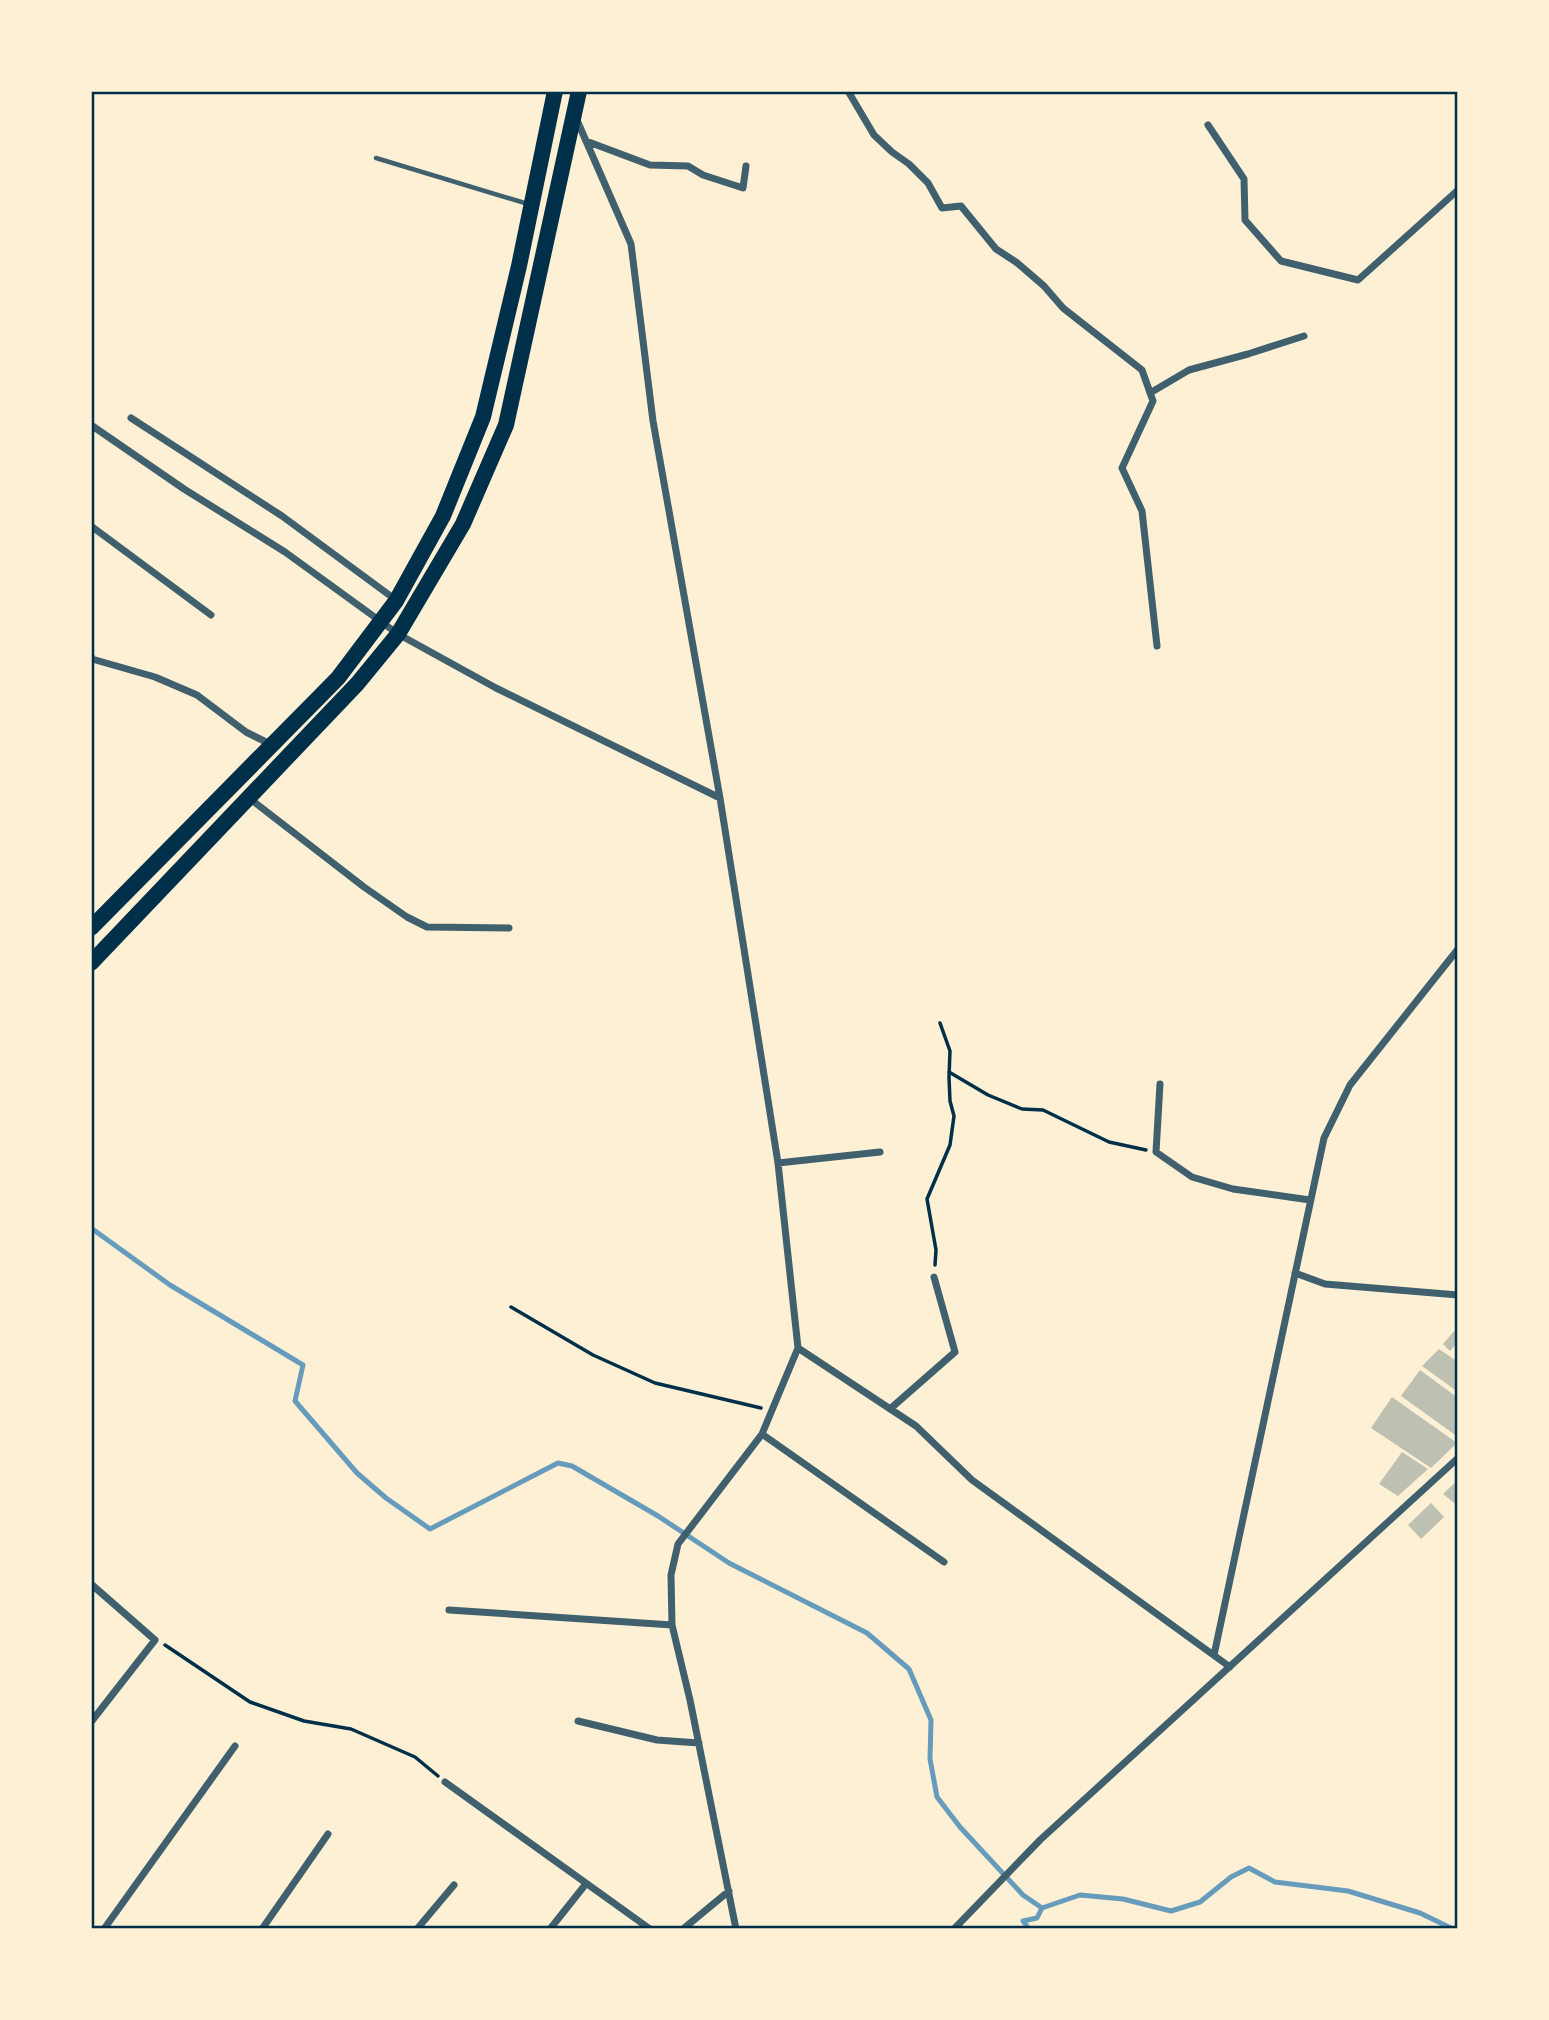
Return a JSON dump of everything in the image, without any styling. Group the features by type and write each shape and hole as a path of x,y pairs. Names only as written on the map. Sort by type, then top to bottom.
{"highway":[{"path":"91,928 338,678 396,601 443,516 483,417 532,205 555,91"},
{"path":"91,963 357,684 398,634 463,524 506,425 579,91"}],"street":[{"path":"848,91 874,135 928,183 942,208 961,206 996,249 1016,262 1044,286 1063,308 1142,370 1153,401 1122,468 1142,511 1157,646"},
{"path":"574,115 631,244 653,421 720,798 778,1163 798,1348 762,1434 678,1544 671,1575 672,1625 699,1743 736,1929"},
{"path":"1208,125 1244,179 1245,220 1281,261 1359,280 1458,190"},
{"path":"586,141 650,165 688,166 704,175 743,188 746,166"},
{"path":"1150,393 1189,370 1304,335"},
{"path":"131,418 282,516 396,601"},
{"path":"91,425 184,489 285,552 398,634 496,688 720,798"},
{"path":"91,526 211,615"},
{"path":"91,656 92,659 155,677 197,695 246,732 273,745"},
{"path":"249,799 364,887 427,927 509,928"},
{"path":"1213,1655 1324,1138 1350,1085 1458,949"},
{"path":"1160,1084 1156,1152 1192,1177 1233,1189 1310,1200"},
{"path":"778,1163 880,1152"},
{"path":"1295,1273 1325,1284 1458,1295"},
{"path":"890,1409 955,1352 934,1277"},
{"path":"798,1348 916,1426 972,1480 1230,1667"},
{"path":"762,1434 944,1562"},
{"path":"954,1929 1040,1840 1458,1458"},
{"path":"91,1584 155,1640 91,1721"},
{"path":"449,1610 672,1625"},
{"path":"578,1721 657,1740 699,1743"},
{"path":"104,1929 235,1746"},
{"path":"445,1782 585,1885 650,1929"},
{"path":"262,1929 328,1834"},
{"path":"417,1929 454,1885"},
{"path":"550,1929 585,1885"},
{"path":"683,1929 729,1892"}],"lane":[{"path":"376,159 532,205"}],"path":[{"path":"934,1277 936,1250 927,1199 950,1145 954,1116 950,1101 950,1051 940,1023"},
{"path":"949,1072 988,1095 1022,1109 1043,1110 1109,1142 1156,1152"},
{"path":"511,1307 593,1355 654,1384 773,1411"},
{"path":"155,1640 182,1655 250,1702 304,1721 351,1730 415,1756 445,1782"}],"building":[{"path":"1455,1330 1458,1333 1458,1342 1450,1351 1443,1344"},
{"path":"1439,1349 1458,1362 1458,1392 1422,1366"},
{"path":"1420,1370 1458,1398 1458,1437 1401,1396"},
{"path":"1392,1397 1457,1443 1431,1468 1371,1428"},
{"path":"1402,1452 1428,1469 1398,1496 1379,1484"},
{"path":"1458,1480 1458,1506 1443,1494"},
{"path":"1431,1503 1444,1517 1421,1539 1408,1525"}],"waterway":[{"path":"91,1228 170,1285 303,1365 295,1401 357,1473 386,1498 430,1529 558,1463 572,1466 658,1516 729,1563 867,1633 909,1669 931,1720 930,1759 937,1797 960,1827 1023,1895 1042,1908 1037,1918 1023,1921 1029,1929"},
{"path":"1042,1908 1080,1895 1123,1899 1171,1911 1200,1902 1231,1877 1249,1868 1275,1882 1348,1891 1420,1913 1453,1929"}]}
